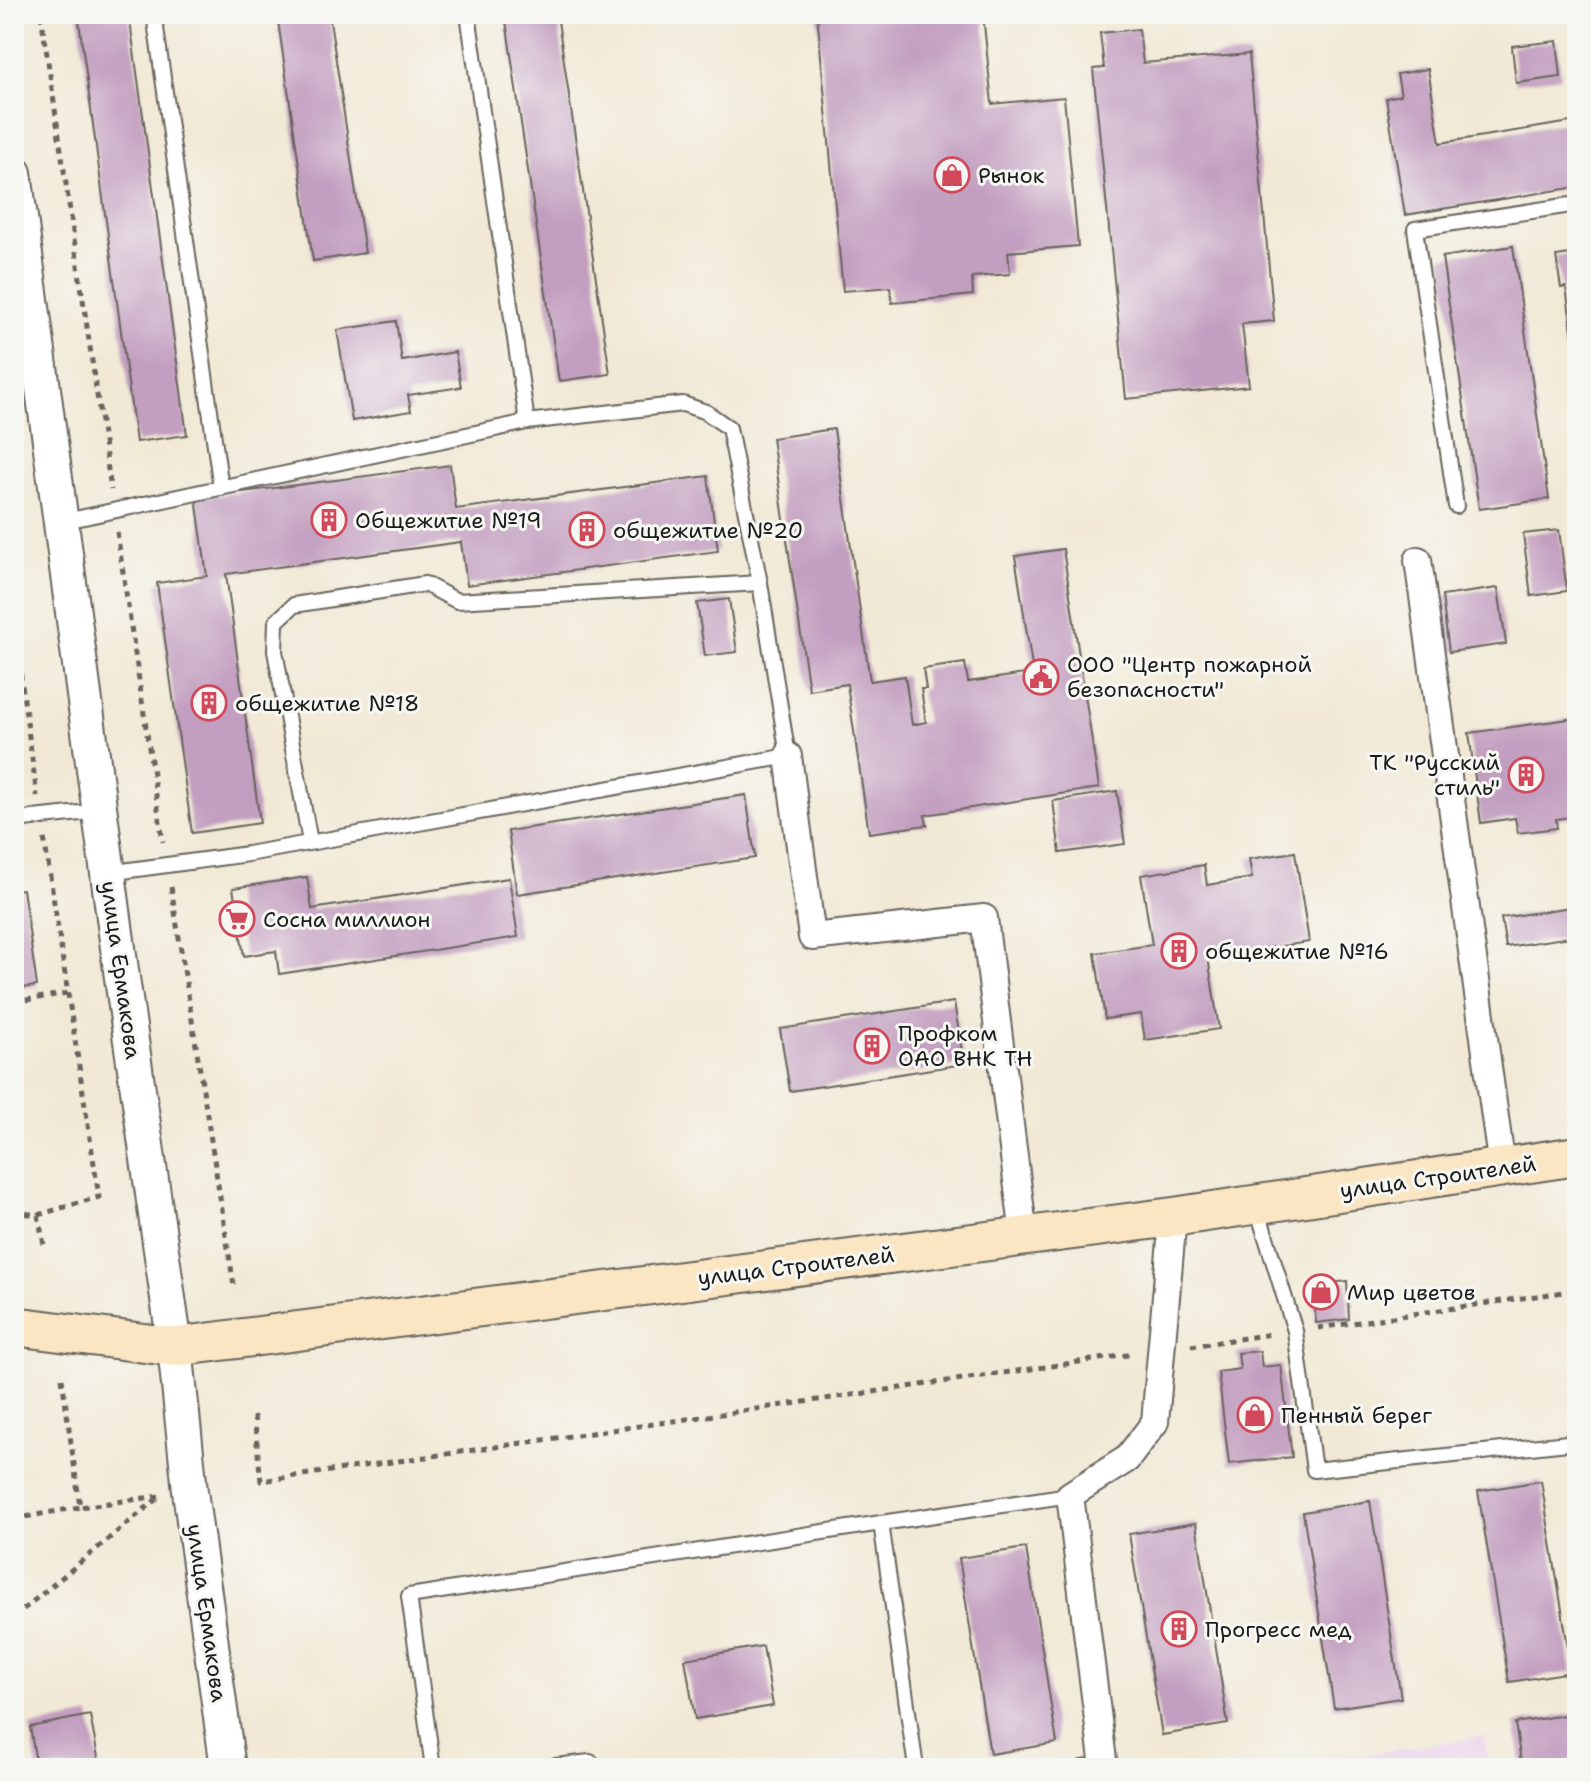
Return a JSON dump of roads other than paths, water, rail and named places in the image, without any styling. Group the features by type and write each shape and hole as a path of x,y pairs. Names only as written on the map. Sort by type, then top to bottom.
{"main road":[{"name":"улица Строителей","path":"14,1326 175,1347 1173,1217 1577,1156"}],"street":[{"name":"улица Ермакова","path":"14,173 175,1347 190,1491 228,1768"},
{"path":"1418,560 1502,1168"},
{"path":"788,756 812,937 984,918 1024,1236"},
{"path":"1096,1767 1070,1495 1127,1459 1155,1422 1173,1217"}],"lane":[{"path":"154,14 221,488"},
{"path":"468,14 527,422"},
{"path":"1456,506 1415,229 1577,204"},
{"path":"60,522 527,422 683,404 706,412 729,428 760,583 788,756 310,842 108,873"},
{"path":"310,842 275,651 276,622 294,605 425,584 457,601 760,583"},
{"path":"14,820 100,811"},
{"path":"1256,1204 1295,1331 1314,1470 1577,1442"},
{"path":"433,1768 409,1596 1070,1495"},
{"path":"881,1523 916,1768"},
{"path":"538,1768 590,1762 599,1768"}],"place":[{"name":"Рынок","path":"952,175"},
{"name":"Общежитие №19","path":"329,520"},
{"name":"общежитие №20","path":"587,530"},
{"name":"ООО \"Центр пожарной безопасности\"","path":"1041,677"},
{"name":"общежитие №18","path":"209,703"},
{"name":"ТК \"Русский стиль\"","path":"1526,775"},
{"name":"Сосна миллион","path":"237,919"},
{"name":"общежитие №16","path":"1179,951"},
{"name":"Профком ОАО ВНК ТН","path":"872,1046"},
{"name":"Мир цветов","path":"1321,1292"},
{"name":"Пенный берег","path":"1255,1415"},
{"name":"Прогресс мед","path":"1179,1629"}]}
